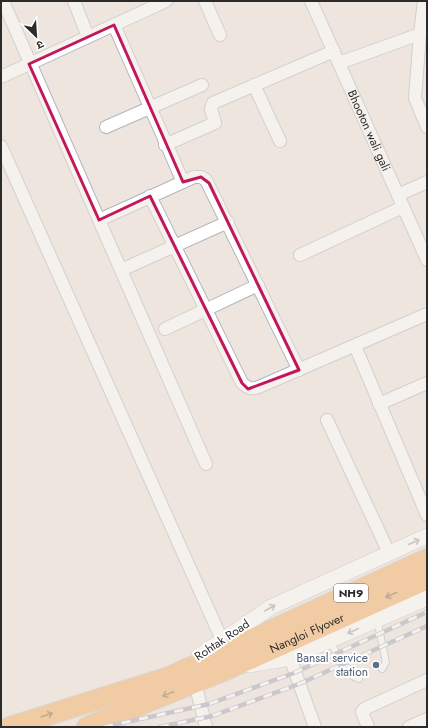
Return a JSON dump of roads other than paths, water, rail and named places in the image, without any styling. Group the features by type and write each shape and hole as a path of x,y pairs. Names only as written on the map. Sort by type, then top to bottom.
{"highway":[{"name":"Nangloi Flyover","path":"169,677 282,643 427,559"},
{"name":"Nangloi Flyover","path":"230,668 282,643 427,579"},
{"name":"Rohtak Road","path":"87,727 230,668"},
{"name":"Rohtak Road","path":"10,727 169,677"}],"street":[{"path":"3,1 29,64 206,464"},
{"path":"74,1 88,37"},
{"path":"1,77 166,1"},
{"path":"205,1 220,36"},
{"name":"Bhooton wali gali","path":"311,1 427,260"},
{"path":"424,1 415,98 427,127"},
{"path":"114,25 165,145 183,182"},
{"path":"339,63 420,34"},
{"path":"165,145 213,125 216,121 211,109 212,105 254,85 334,51"},
{"path":"106,127 202,85"},
{"path":"254,85 280,141"},
{"path":"1,146 222,640"},
{"path":"99,220 194,177 201,177 206,180 228,222 299,370"},
{"path":"398,195 427,182"},
{"path":"150,196 242,383 248,388 254,389 427,314"},
{"path":"300,255 403,207"},
{"path":"121,270 228,222"},
{"path":"165,329 206,311 258,285"},
{"path":"355,346 427,515"},
{"path":"380,404 427,383"},
{"path":"327,420 389,553"},
{"name":"Rohtak Road","path":"169,677 271,607 427,536"},
{"path":"315,727 282,643 329,641 427,598"},
{"path":"368,727 362,712 364,709 427,680"},
{"path":"195,682 206,727"},
{"path":"409,727 427,719"}],"lane":[{"path":"377,620 386,662 382,669"},
{"path":"329,641 352,676 359,679"}],"railway":[{"path":"104,727 209,704 294,673 427,612"},
{"path":"160,727 212,716 299,684 427,626"}],"place":[{"name":"Bansal service station","path":"376,665"}]}
